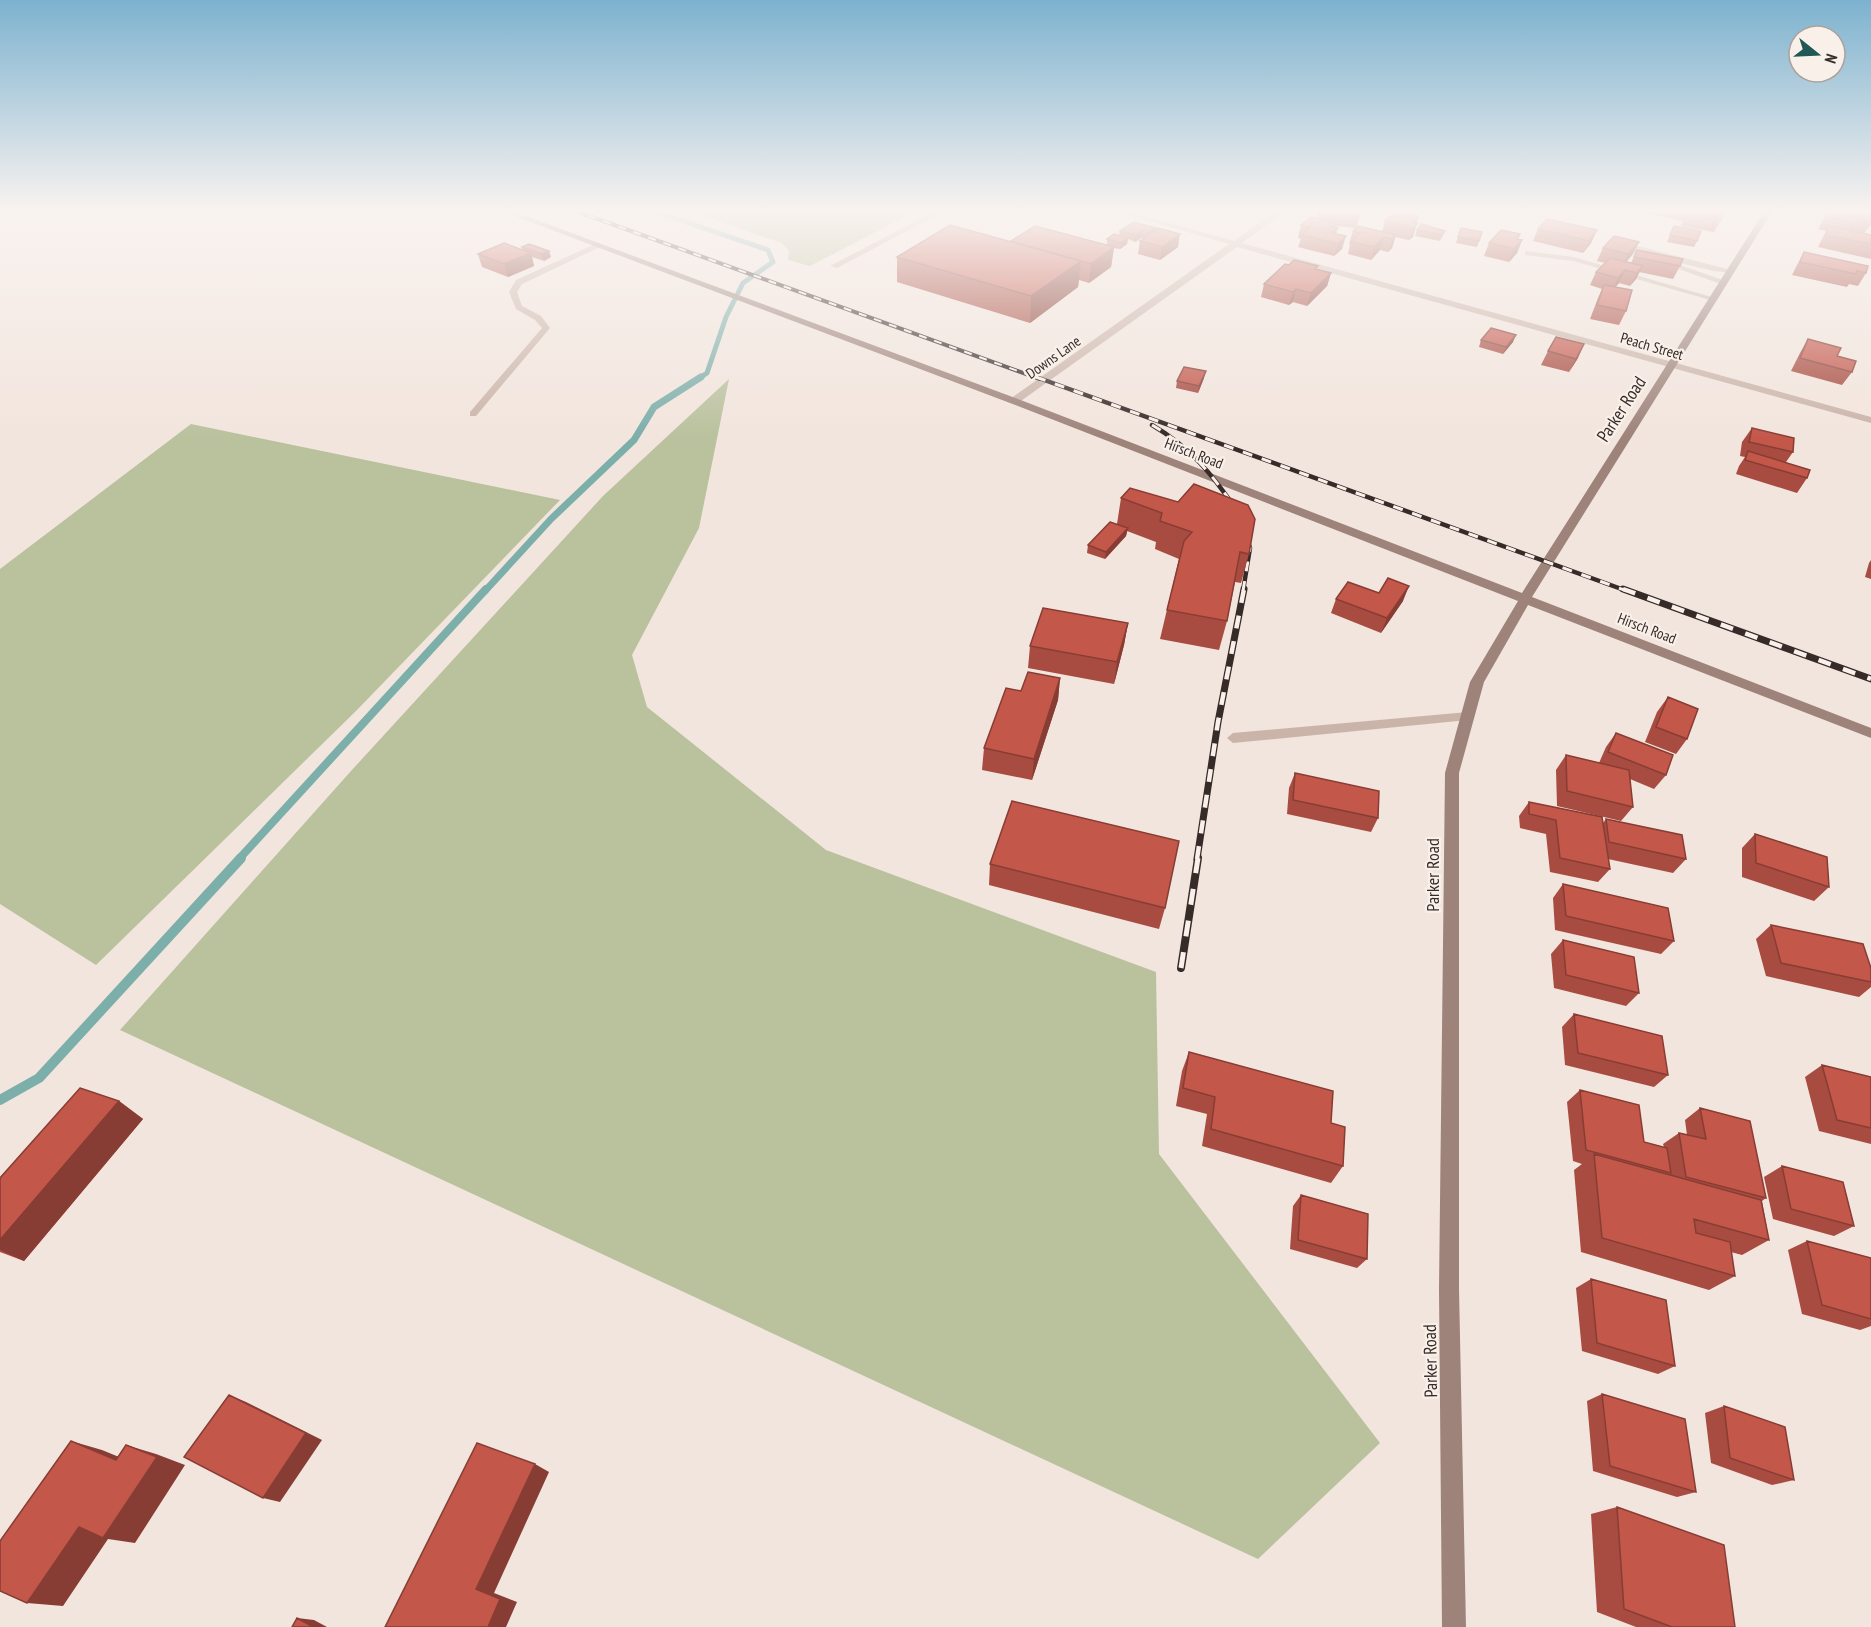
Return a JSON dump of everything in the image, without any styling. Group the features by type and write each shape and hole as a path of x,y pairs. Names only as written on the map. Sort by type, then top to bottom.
{"main road":[{"name":"Hirsch Road","path":"705,286 1014,401 1871,733"},
{"name":"Parker Road","path":"1454,1627 1449,1289 1452,773 1477,682 1525,598 1722,286"}],"street":[{"name":"Downs Lane","path":"1014,401 1177,286"},
{"name":"Peach Street","path":"1387,286 1871,420"}],"lane":[{"path":"473,414 546,328 538,318 519,307 513,292 517,286"},
{"path":"1668,286 1714,299"},
{"path":"1233,738 1468,716"}],"green space":[{"path":"729,379 699,528 632,655 647,707 826,850 1156,972 1159,1154 1380,1443 1258,1559 120,1030 351,771 603,496"},
{"path":"191,424 560,500 356,711 96,965 0,904 0,569"}],"building":[{"path":"996,286 1045,286 1031,296"},
{"path":"1271,286 1318,286 1311,293 1296,289 1293,292"},
{"path":"1604,286 1632,290 1626,311 1597,305"},
{"path":"1491,328 1516,335 1506,347 1481,340"},
{"path":"1556,337 1584,344 1576,359 1548,351"},
{"path":"1808,339 1841,348 1837,356 1856,361 1852,372 1800,358"},
{"path":"1184,367 1206,371 1199,386 1177,381"},
{"path":"1752,428 1794,438 1793,452 1749,442"},
{"path":"1748,451 1810,470 1807,478 1745,460"},
{"path":"1194,484 1248,505 1255,519 1249,554 1240,552 1227,621 1167,610 1184,541 1192,532 1160,521 1162,513 1121,498 1130,488 1178,502"},
{"path":"1110,522 1128,528 1106,552 1088,545"},
{"path":"1388,578 1409,586 1387,618 1336,599 1348,582 1379,593"},
{"path":"1043,608 1128,623 1117,662 1030,646"},
{"path":"1028,672 1060,678 1034,759 984,748 1006,688 1021,691"},
{"path":"1668,697 1698,709 1687,739 1656,727"},
{"path":"1616,733 1673,755 1666,775 1608,752"},
{"path":"1566,755 1629,770 1633,807 1567,791"},
{"path":"1295,773 1379,791 1378,818 1293,800"},
{"path":"1012,801 1179,841 1165,908 990,864"},
{"path":"1529,802 1602,817 1610,869 1560,858 1556,820 1529,814"},
{"path":"1606,819 1682,835 1686,859 1609,842"},
{"path":"1755,834 1827,857 1829,887 1756,863"},
{"path":"1563,884 1668,908 1674,941 1566,916"},
{"path":"1771,925 1863,944 1871,968 1871,982 1781,963"},
{"path":"1563,940 1634,957 1639,993 1566,975"},
{"path":"1574,1014 1662,1036 1668,1075 1578,1053"},
{"path":"1189,1052 1333,1091 1331,1123 1345,1127 1343,1166 1211,1129 1215,1097 1183,1088"},
{"path":"1822,1065 1871,1077 1871,1128 1837,1120"},
{"path":"80,1088 119,1101 0,1240 0,1178"},
{"path":"1580,1090 1639,1105 1644,1142 1667,1148 1671,1173 1586,1150"},
{"path":"1700,1108 1750,1121 1766,1198 1686,1177 1679,1133 1706,1139"},
{"path":"1594,1154 1761,1200 1769,1240 1694,1219 1696,1233 1730,1242 1735,1276 1602,1238"},
{"path":"1782,1166 1843,1182 1854,1226 1791,1209"},
{"path":"1301,1195 1368,1214 1367,1259 1298,1240"},
{"path":"1807,1241 1871,1258 1871,1319 1822,1305"},
{"path":"1591,1279 1666,1300 1675,1366 1597,1343"},
{"path":"1602,1394 1685,1419 1696,1492 1610,1466"},
{"path":"229,1395 306,1433 263,1498 184,1457"},
{"path":"1724,1406 1785,1427 1794,1480 1730,1458"},
{"path":"71,1441 116,1460 126,1445 157,1457 103,1538 79,1527 27,1603 0,1591 0,1541"},
{"path":"477,1443 535,1464 476,1589 500,1599 488,1627 385,1627"},
{"path":"1617,1507 1724,1545 1735,1627 1672,1627 1624,1609"},
{"path":"297,1618 313,1627 292,1627"}],"waterway":[{"path":"701,377 707,373 726,317 742,286"},
{"path":"485,591 551,519 634,440 654,407 701,377"},
{"path":"239,859 486,589"},
{"path":"0,1100 39,1078 241,858"}],"railway":[{"path":"783,286 1040,379"},
{"path":"1036,377 1627,591"},
{"path":"1152,425 1178,443 1200,463 1237,511"},
{"path":"1243,591 1250,548 1245,533"},
{"path":"1197,859 1218,722 1244,589"},
{"path":"1623,589 1871,679"},
{"path":"1181,968 1198,858"}]}
